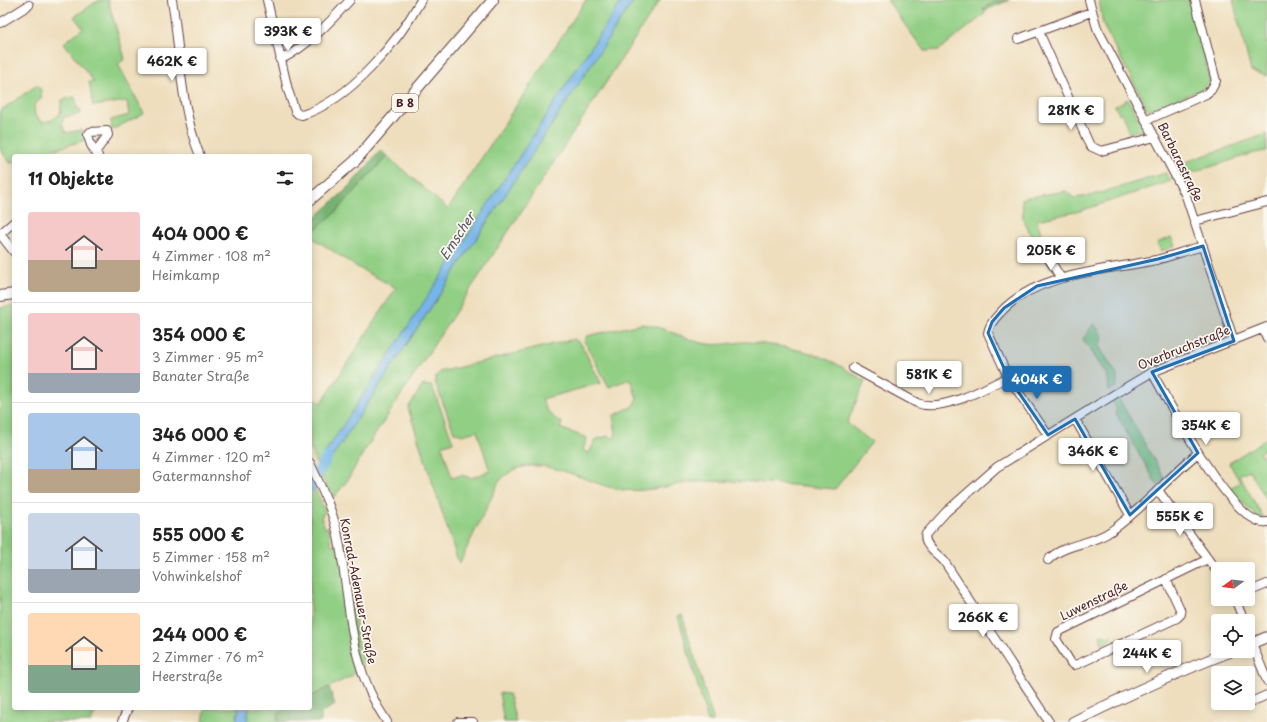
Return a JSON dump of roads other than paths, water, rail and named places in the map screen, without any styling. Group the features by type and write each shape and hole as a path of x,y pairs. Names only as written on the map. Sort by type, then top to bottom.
{"main road":[{"name":"B 8","path":"312,198 355,161 494,0"},
{"path":"0,296 12,294"},
{"path":"1255,642 1267,637"},
{"path":"1073,722 1131,693 1213,658"}],"street":[{"path":"172,0 187,119 199,154"},
{"path":"267,0 280,60 295,111 302,115 328,104 372,67 408,24 419,0"},
{"path":"280,60 288,56 314,36 350,0"},
{"name":"Barbarastraße","path":"1089,0 1091,12 1097,28 1186,196 1234,341"},
{"path":"1147,120 1206,94 1214,86 1215,75 1195,0"},
{"path":"0,23 29,5"},
{"path":"1018,39 1091,12"},
{"path":"1039,32 1090,146 1101,151 1155,137"},
{"path":"1194,221 1267,202"},
{"path":"12,224 0,234 12,249"},
{"path":"1048,435 1008,376 988,334 992,322 1004,308 1028,290 1061,278 1158,260 1203,246"},
{"path":"1042,248 1061,278"},
{"path":"1265,328 1267,338"},
{"name":"Overbruchstraße","path":"1050,722 944,561 926,542 926,534 931,527 996,467 1048,435 1152,372 1265,328"},
{"path":"853,368 917,403 926,406 973,395 1008,376"},
{"path":"1152,372 1198,453 1219,484 1252,519 1262,523 1267,522"},
{"path":"1075,419 1130,515"},
{"path":"1048,560 1056,552 1103,537 1130,515 1198,453"},
{"name":"Konrad-Adenauer-Straße","path":"312,468 326,499 338,537 356,659 367,689 387,722"},
{"path":"1158,490 1211,563"},
{"name":"Luwenstraße","path":"1166,579 1180,609 1181,614 1177,618 1074,666 1071,663 1056,639 1058,632 1166,579 1208,559"},
{"path":"1255,589 1267,584"},
{"path":"1255,655 1267,681"},
{"path":"1255,700 1267,695"},
{"path":"122,722 127,710"},
{"path":"458,722 473,722"}],"water":[{"path":"622,0 634,0 321,474 317,465"},
{"path":"239,710 249,710 247,722 236,722"}],"waterway":[{"name":"Emscher","path":"312,483 327,457"}]}
